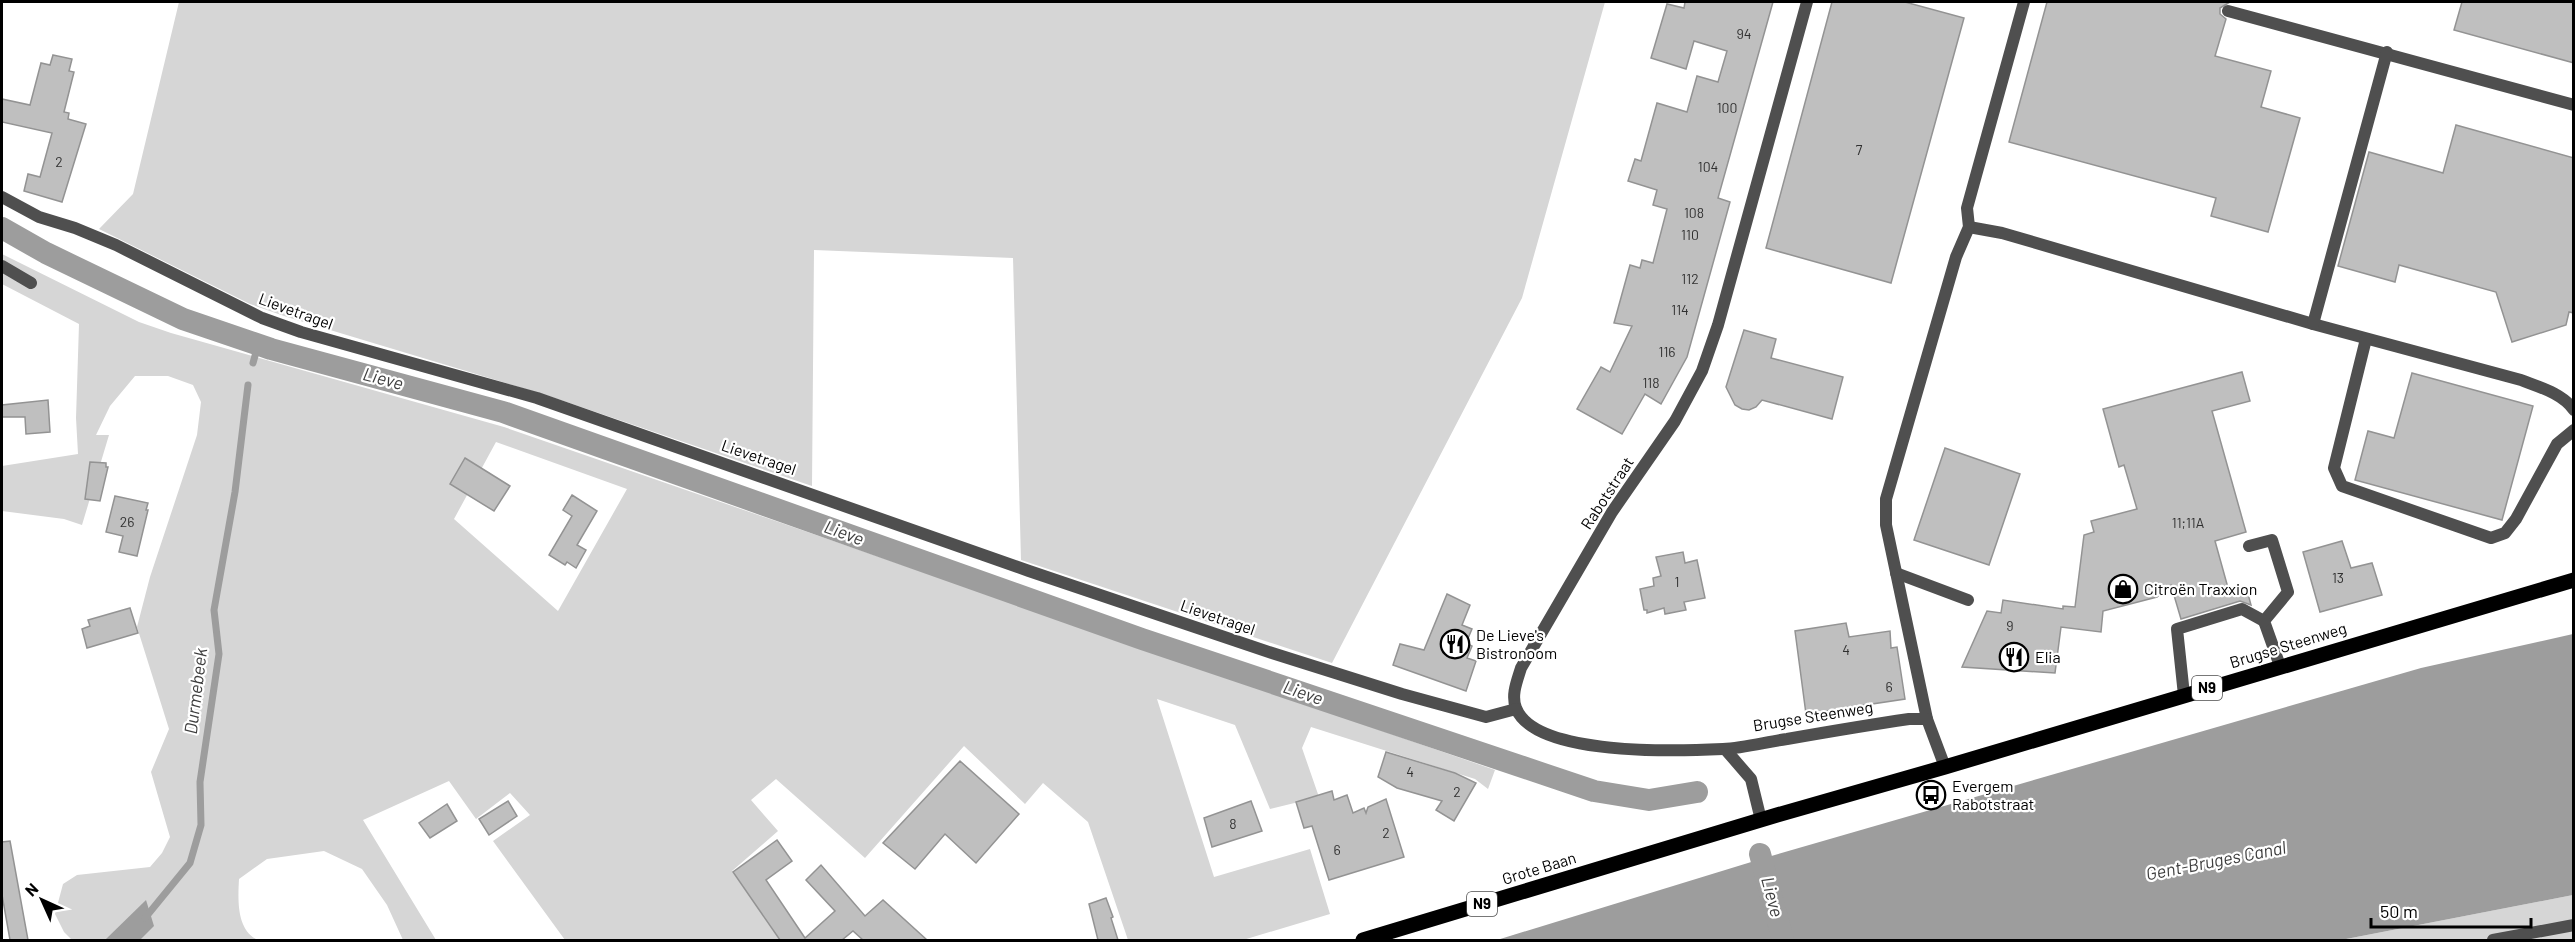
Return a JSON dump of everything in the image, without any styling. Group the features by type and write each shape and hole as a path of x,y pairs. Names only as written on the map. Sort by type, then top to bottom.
{"main road":[{"name":"Brugse Steenweg","path":"1726,830 2574,580"},
{"name":"Grote Baan","path":"1363,940 1726,830"}],"street":[{"name":"Rabotstraat","path":"1516,709 1515,687 1521,668 1612,512 1675,421 1702,371 1718,325 1807,2"},
{"path":"1945,767 1927,718 1886,525 1887,499 1956,258 1969,227 1967,208 2024,2"},
{"path":"2228,10 2574,105"},
{"path":"2313,324 2387,52"},
{"name":"Lievetragel","path":"2,197 39,217 75,228 116,245 262,318 301,332 537,398 1040,575 1402,694 1486,717 1516,709"},
{"path":"1969,227 2002,233 2313,324 2521,380 2550,391 2569,403 2574,410"},
{"path":"2,266 31,283"},
{"path":"2366,339 2334,468 2342,486 2491,538 2505,533 2516,519 2557,444 2574,430"},
{"path":"2249,546 2272,540 2288,592 2264,621"},
{"path":"1896,573 1968,600"},
{"path":"2184,695 2177,629 2242,609 2264,621 2280,666"},
{"path":"1516,709 1535,729 1548,735 1594,747 1725,749 1751,779 1761,820"},
{"name":"Brugse Steenweg","path":"1725,749 1927,718"},
{"path":"2493,940 2574,925"}],"shaded area":[{"path":"179,2 1605,2 1522,298 1332,663 1021,560 1013,258 814,250 812,486 549,396 250,304 99,229 133,194"},
{"path":"2,254 139,322 504,427 1495,770 1488,789 1475,779 1311,727 1302,748 1319,797 1270,809 1235,725 1157,699 1214,877 1310,849 1330,914 1243,940 1128,940 1088,822 1043,783 1025,804 964,746 865,858 776,779 751,800 778,831 732,871 782,940 565,940 493,841 530,815 510,793 476,819 449,781 363,820 436,940 403,940 387,905 362,869 324,851 267,859 239,879 242,922 251,935 258,940 72,940 64,932 55,914 63,884 77,875 150,867 162,853 170,837 151,772 169,729 137,627 150,577 197,435 201,402 193,385 168,376 135,376 110,406 96,435 109,435 82,525 64,519 2,511 2,466 78,454 76,418 79,324 2,284","holes":["496,442 627,489 558,611 454,519"]},
{"path":"2573,895 2573,940 2341,940"}],"water":[{"name":"Gent-Bruges Canal","path":"2573,634 2573,895 2341,940 1497,940 1761,859 2421,668"},
{"path":"146,900 154,926 140,940 105,940"}],"building":[{"path":"1685,2 1773,2 1718,198 1730,202 1687,357 1661,404 1645,394 1622,434 1577,409 1601,367 1610,372 1632,326 1614,323 1630,265 1640,268 1642,260 1653,263 1667,209 1653,205 1657,190 1628,181 1635,159 1641,161 1657,103 1687,112 1697,76 1718,82 1727,51 1694,41 1686,69 1651,58 1667,4 1684,8"},
{"path":"1832,2 1905,2 1964,18 1891,283 1766,248"},
{"path":"2047,2 2230,2 2220,8 2220,14 2226,19 2215,56 2271,71 2261,107 2300,118 2268,232 2211,216 2216,198 2009,142"},
{"path":"2462,2 2574,2 2574,63 2454,30"},
{"path":"53,55 72,59 69,71 74,72 64,112 69,113 68,119 86,124 62,202 24,191 28,174 40,177 52,133 2,122 2,99 30,105 41,63 50,65"},
{"path":"2456,125 2574,158 2574,313 2569,312 2566,325 2512,342 2496,292 2399,265 2395,282 2338,266 2369,152 2443,173"},
{"path":"1744,330 1776,339 1771,358 1843,377 1832,419 1762,400 1756,407 1749,410 1735,405 1726,387"},
{"path":"2242,372 2250,401 2212,411 2246,532 2215,541 2230,595 2247,590 2251,605 2240,601 2181,619 2171,585 2157,597 2103,611 2101,632 2061,627 2055,673 1962,667 1987,611 2001,613 2003,600 2063,609 2063,606 2075,607 2084,535 2094,532 2091,521 2137,509 2124,465 2119,467 2103,409"},
{"path":"2412,373 2533,406 2502,520 2355,480 2368,431 2394,438"},
{"path":"48,400 50,432 26,434 25,417 2,417 2,405"},
{"path":"1945,448 2020,474 1989,565 1914,540"},
{"path":"465,458 510,486 494,511 450,484"},
{"path":"90,462 106,463 108,467 100,501 85,499"},
{"path":"572,495 597,511 577,545 586,550 576,568 567,562 565,565 549,555 572,516 563,510"},
{"path":"115,496 148,503 137,556 119,552 123,536 106,532"},
{"path":"2342,541 2351,568 2372,563 2382,595 2320,612 2303,552"},
{"path":"1683,552 1685,563 1697,560 1705,598 1684,602 1686,610 1665,614 1664,608 1647,613 1647,610 1644,610 1640,589 1654,586 1653,578 1661,576 1656,557"},
{"path":"1447,594 1470,605 1462,625 1472,629 1466,643 1472,646 1467,658 1476,661 1466,691 1393,665 1400,644 1424,650"},
{"path":"130,608 138,633 87,648 82,629 90,626 88,620"},
{"path":"1846,623 1849,637 1890,631 1891,648 1897,647 1905,699 1806,714 1795,631"},
{"path":"1386,752 1455,773 1476,783 1454,821 1436,810 1442,801 1397,788 1378,777"},
{"path":"960,761 1019,814 976,863 945,834 915,869 883,843"},
{"path":"1332,791 1334,800 1347,795 1353,813 1364,808 1366,813 1368,807 1386,799 1404,857 1329,880 1312,826 1304,828 1296,802"},
{"path":"508,801 517,816 489,835 479,819"},
{"path":"1251,801 1262,831 1212,847 1204,818"},
{"path":"447,804 457,821 430,838 419,823"},
{"path":"777,840 792,861 766,880 805,938 835,911 806,880 821,865 865,916 883,900 927,940 863,940 853,931 842,940 780,940 733,872"},
{"path":"10,841 28,940 10,940 2,895 2,842"},
{"path":"1106,898 1118,940 1098,940 1089,904"}],"waterway":[{"name":"Lieve","path":"2,228 46,253 183,319 271,349 503,412 1142,639 1594,791 1649,800 1697,792"},
{"name":"Durmebeek","path":"253,363 258,345"},
{"name":"Durmebeek","path":"145,918 190,863 201,825 200,782 219,654 214,610 235,492 248,385"},
{"name":"Lieve","path":"1760,854 1783,940"}],"place":[{"name":"Citroën Traxxion","path":"2123,589"},
{"name":"De Lieve's Bistronoom","path":"1455,644"},
{"name":"Elia","path":"2014,657"},
{"name":"Evergem Rabotstraat","path":"1931,795"}]}
